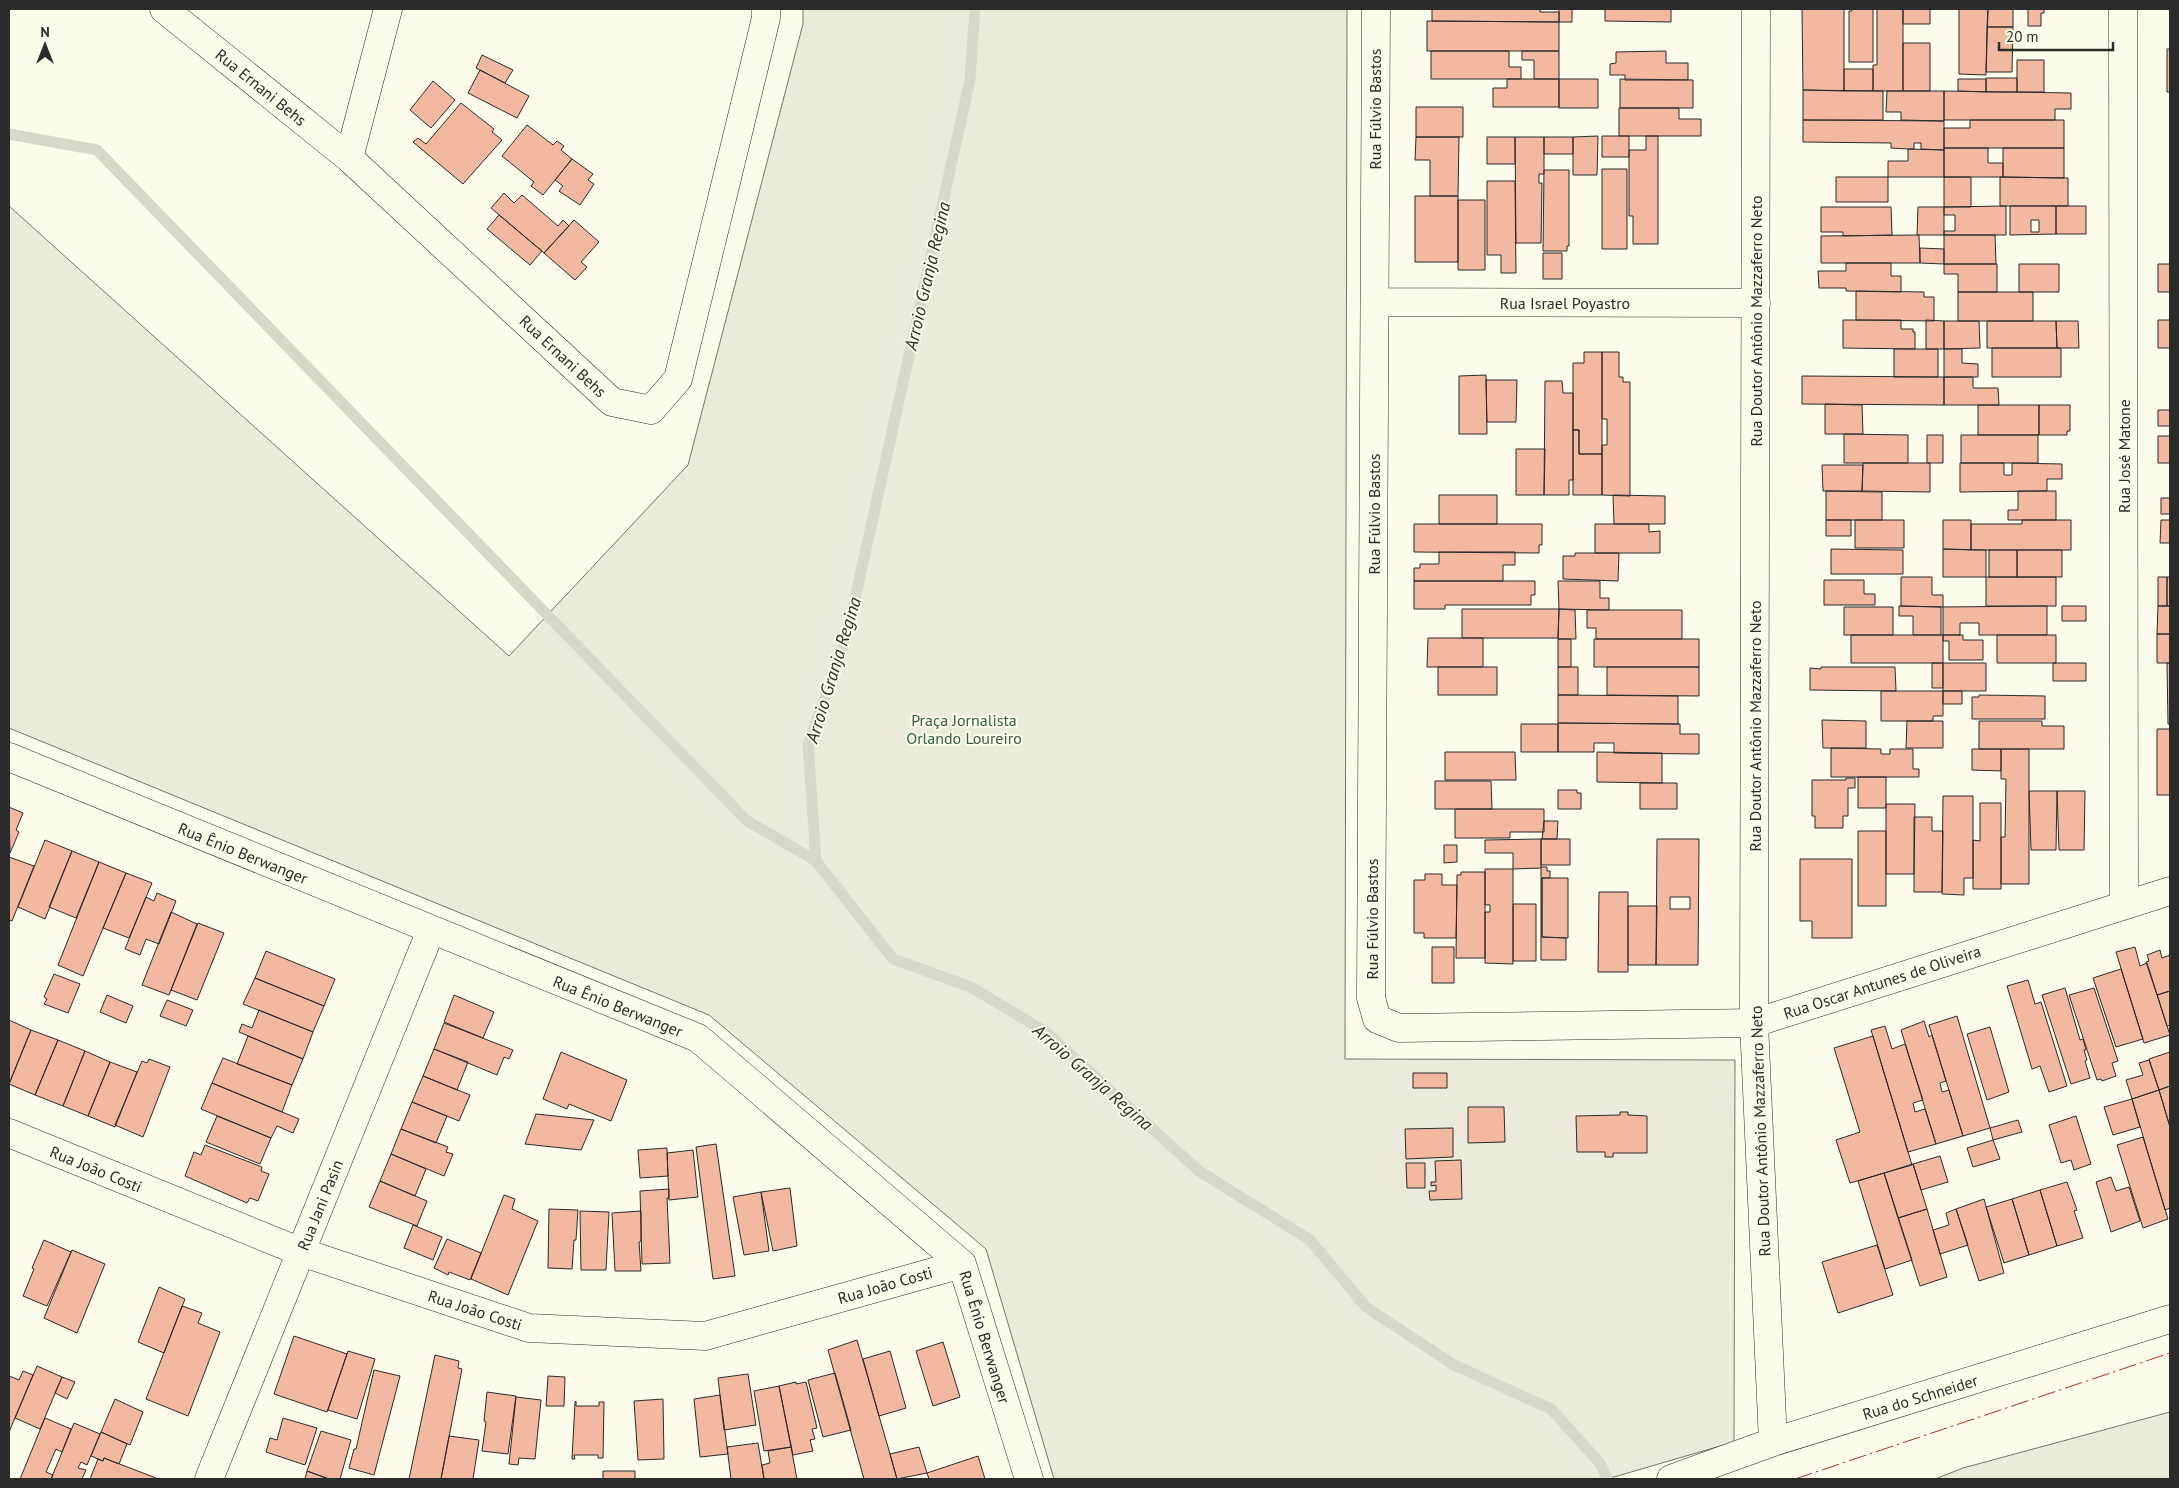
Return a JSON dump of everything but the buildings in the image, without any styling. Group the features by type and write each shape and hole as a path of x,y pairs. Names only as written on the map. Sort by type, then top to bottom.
{"street":[{"name":"Rua Ernani Behs","path":"164,9 349,158 612,402 651,410 678,379 766,18 766,9"},
{"path":"349,158 388,9"},
{"name":"Rua Fúlvio Bastos","path":"1376,9 1371,998 1377,1019"},
{"name":"Rua Doutor Antônio Mazzaferro Neto","path":"1756,9 1754,1023 1773,1442"},
{"name":"Rua José Matone","path":"2123,9 2124,904"},
{"name":"Rua Israel Poyastro","path":"1375,302 1756,303"},
{"name":"Rua Ênio Berwanger","path":"9,757 698,1038 962,1264 1028,1479"},
{"name":"Rua Oscar Antunes de Oliveira","path":"1377,1019 1399,1028 1754,1023 2124,904 2170,891"},
{"name":"Rua Jani Pasin","path":"209,1479 431,930"},
{"name":"Rua João Costi","path":"9,1133 301,1252 529,1328 705,1336 962,1264"},
{"name":"Rua do Schneider","path":"1671,1479 1773,1442 2170,1319"}],"green space":[{"name":"Praça Jornalista Orlando Loureiro","path":"803,9 1347,9 1345,1059 1735,1060 1734,1442 1607,1479 1054,1479 986,1249 709,1015 9,728 9,206 509,656 688,465 803,24"},
{"path":"2170,1412 2170,1479 1935,1479 1963,1468"}],"waterway":[{"name":"Arroio Granja Regina","path":"975,9 970,80 847,635 808,744 816,861 893,959 971,987 1046,1032 1199,1171 1310,1240 1366,1307 1454,1365 1551,1409 1600,1463 1607,1479"},
{"path":"9,134 97,150 746,820 816,861"}],"power":[{"path":"1795,1479 2170,1353"}]}
